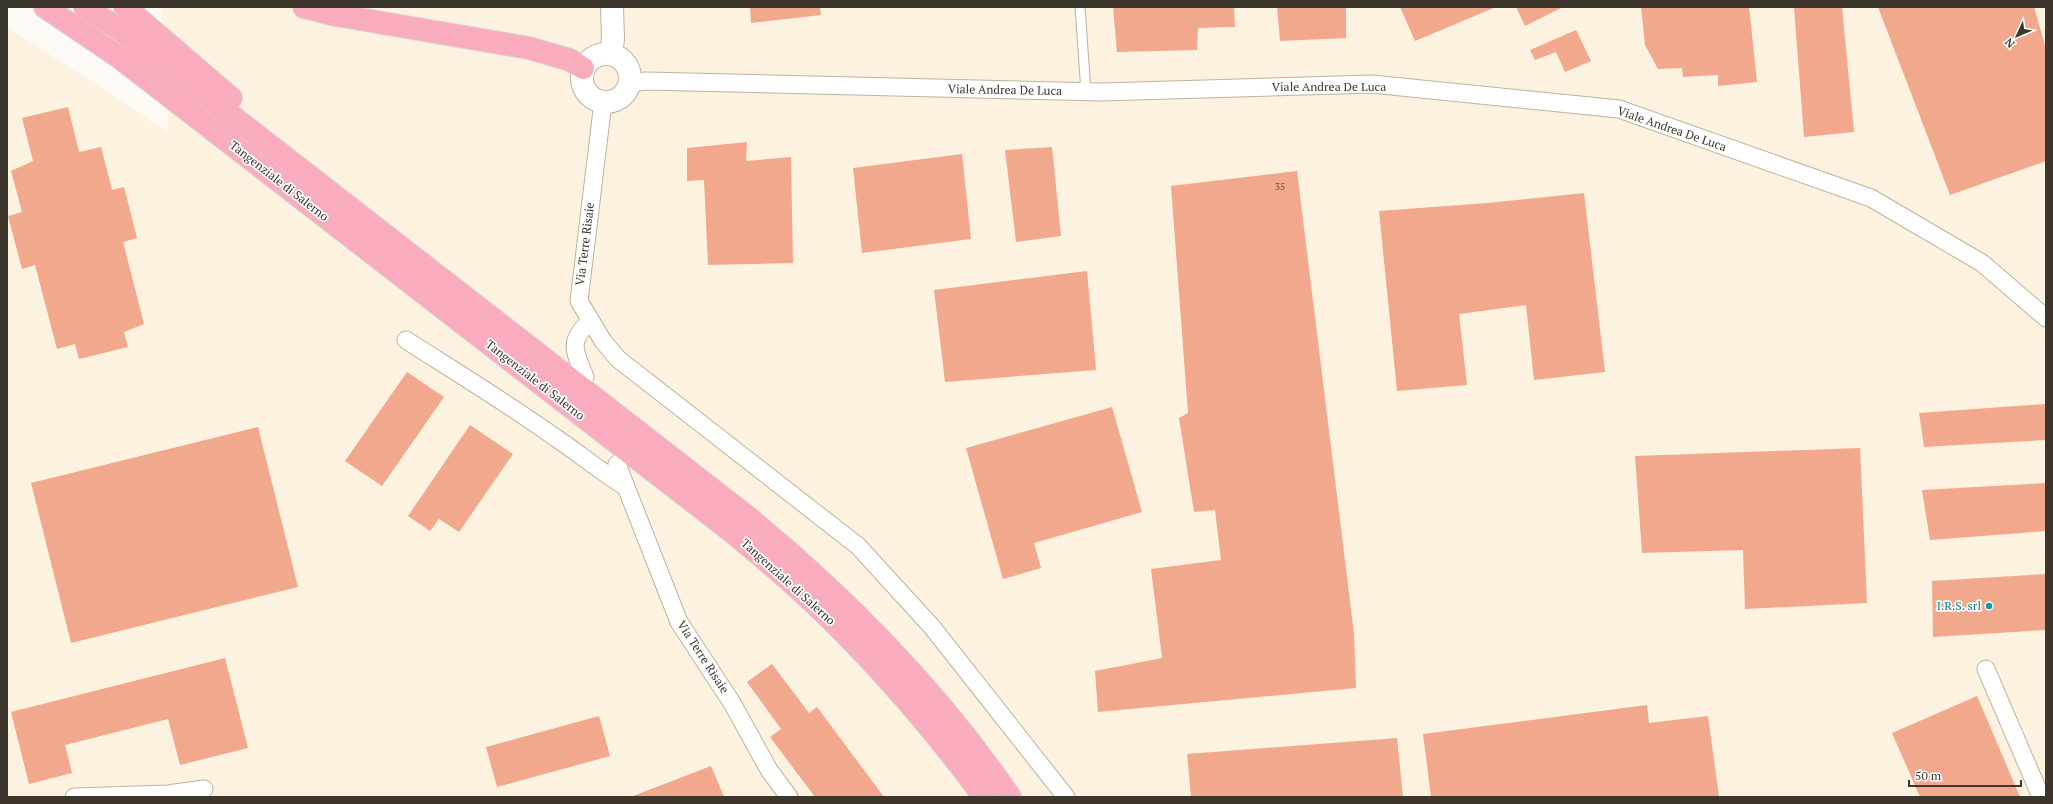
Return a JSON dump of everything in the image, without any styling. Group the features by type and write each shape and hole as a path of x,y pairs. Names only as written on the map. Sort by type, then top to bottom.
{"highway":[{"name":"Tangenziale di Salerno","path":"45,7 102,45 208,125 731,531 816,604 876,666 923,718 984,797"},
{"name":"Tangenziale di Salerno","path":"85,7 123,32 745,515 795,556 836,594 921,683 957,725 1010,797"},
{"path":"126,7 282,142 296,166"},
{"path":"304,7 336,15 528,48 570,60 583,68"}],"street":[{"path":"611,54 613,39 612,7"},
{"path":"611,54 618,57 628,68 630,83 623,96 610,102 603,102 589,96 584,90 581,75 583,68 588,61 595,56 611,54"},
{"name":"Viale Andrea De Luca","path":"630,83 646,81 1086,92 1372,84 1619,110 1870,198 1982,263 2046,318"},
{"name":"Via Terre Risaie","path":"603,102 579,301 603,341 618,358 858,546 932,627 1066,797"},
{"path":"585,377 575,351 576,337 590,321"},
{"path":"406,340 512,408 606,475 626,487"},
{"name":"Via Terre Risaie","path":"617,464 679,622 732,703 768,770 789,797"},
{"path":"1986,669 2042,797"},
{"path":"74,797 168,794 204,790"}],"lane":[{"path":"1080,7 1086,92"}],"shaded area":[{"path":"161,7 2046,7 2046,797 7,797 7,27 169,132"}],"building":[{"path":"750,7 820,7 821,15 751,23"},
{"path":"1113,7 1234,7 1235,27 1198,28 1197,50 1117,52"},
{"path":"1277,7 1346,7 1346,38 1280,41"},
{"path":"1400,7 1496,7 1415,41"},
{"path":"1516,7 1563,7 1525,26"},
{"path":"1641,7 1749,7 1757,82 1718,86 1718,75 1683,77 1682,68 1658,69 1645,45"},
{"path":"1794,7 1842,7 1854,132 1804,137"},
{"path":"1878,7 2034,7 2046,49 2046,161 1950,195"},
{"path":"1576,30 1591,61 1565,72 1556,52 1535,60 1530,50"},
{"path":"68,107 79,152 101,147 112,190 124,187 137,238 123,242 144,324 124,332 128,347 79,359 75,344 57,349 35,265 22,269 8,216 22,212 11,171 33,161 22,118"},
{"path":"747,142 746,161 791,157 793,263 708,265 704,180 687,181 687,148"},
{"path":"1052,147 1061,236 1016,242 1005,150"},
{"path":"962,154 971,239 862,253 853,168"},
{"path":"1297,171 1354,634 1356,688 1098,712 1095,671 1162,658 1151,569 1221,560 1215,510 1194,512 1179,418 1188,413 1171,186"},
{"path":"1584,193 1605,372 1534,380 1526,305 1459,314 1467,385 1397,391 1379,211 1488,203"},
{"path":"1087,271 1096,370 945,382 934,290"},
{"path":"407,372 444,397 382,486 345,461"},
{"path":"2046,404 2046,440 1924,447 1919,413"},
{"path":"1112,407 1142,512 1034,543 1041,568 1003,579 966,448"},
{"path":"470,425 513,454 459,532 439,519 430,531 408,516"},
{"path":"258,427 298,587 71,643 31,483"},
{"path":"1860,448 1867,603 1745,609 1743,550 1642,553 1635,456"},
{"path":"2046,483 2046,531 1930,540 1922,490"},
{"name":"I.R.S. srl","path":"2046,574 2046,630 1933,637 1932,581"},
{"path":"225,658 248,748 180,765 168,719 65,745 72,773 29,784 11,712"},
{"path":"772,664 809,713 817,707 884,797 815,797 770,737 781,729 747,682"},
{"path":"1977,696 2020,797 1920,797 1892,733"},
{"path":"1647,705 1649,723 1708,716 1719,797 1431,797 1423,734"},
{"path":"599,716 610,756 497,787 486,747"},
{"path":"1397,738 1403,797 1191,797 1187,754"},
{"path":"711,766 724,797 633,796"}],"place":[{"name":"I.R.S. srl","path":"1989,606"}]}
